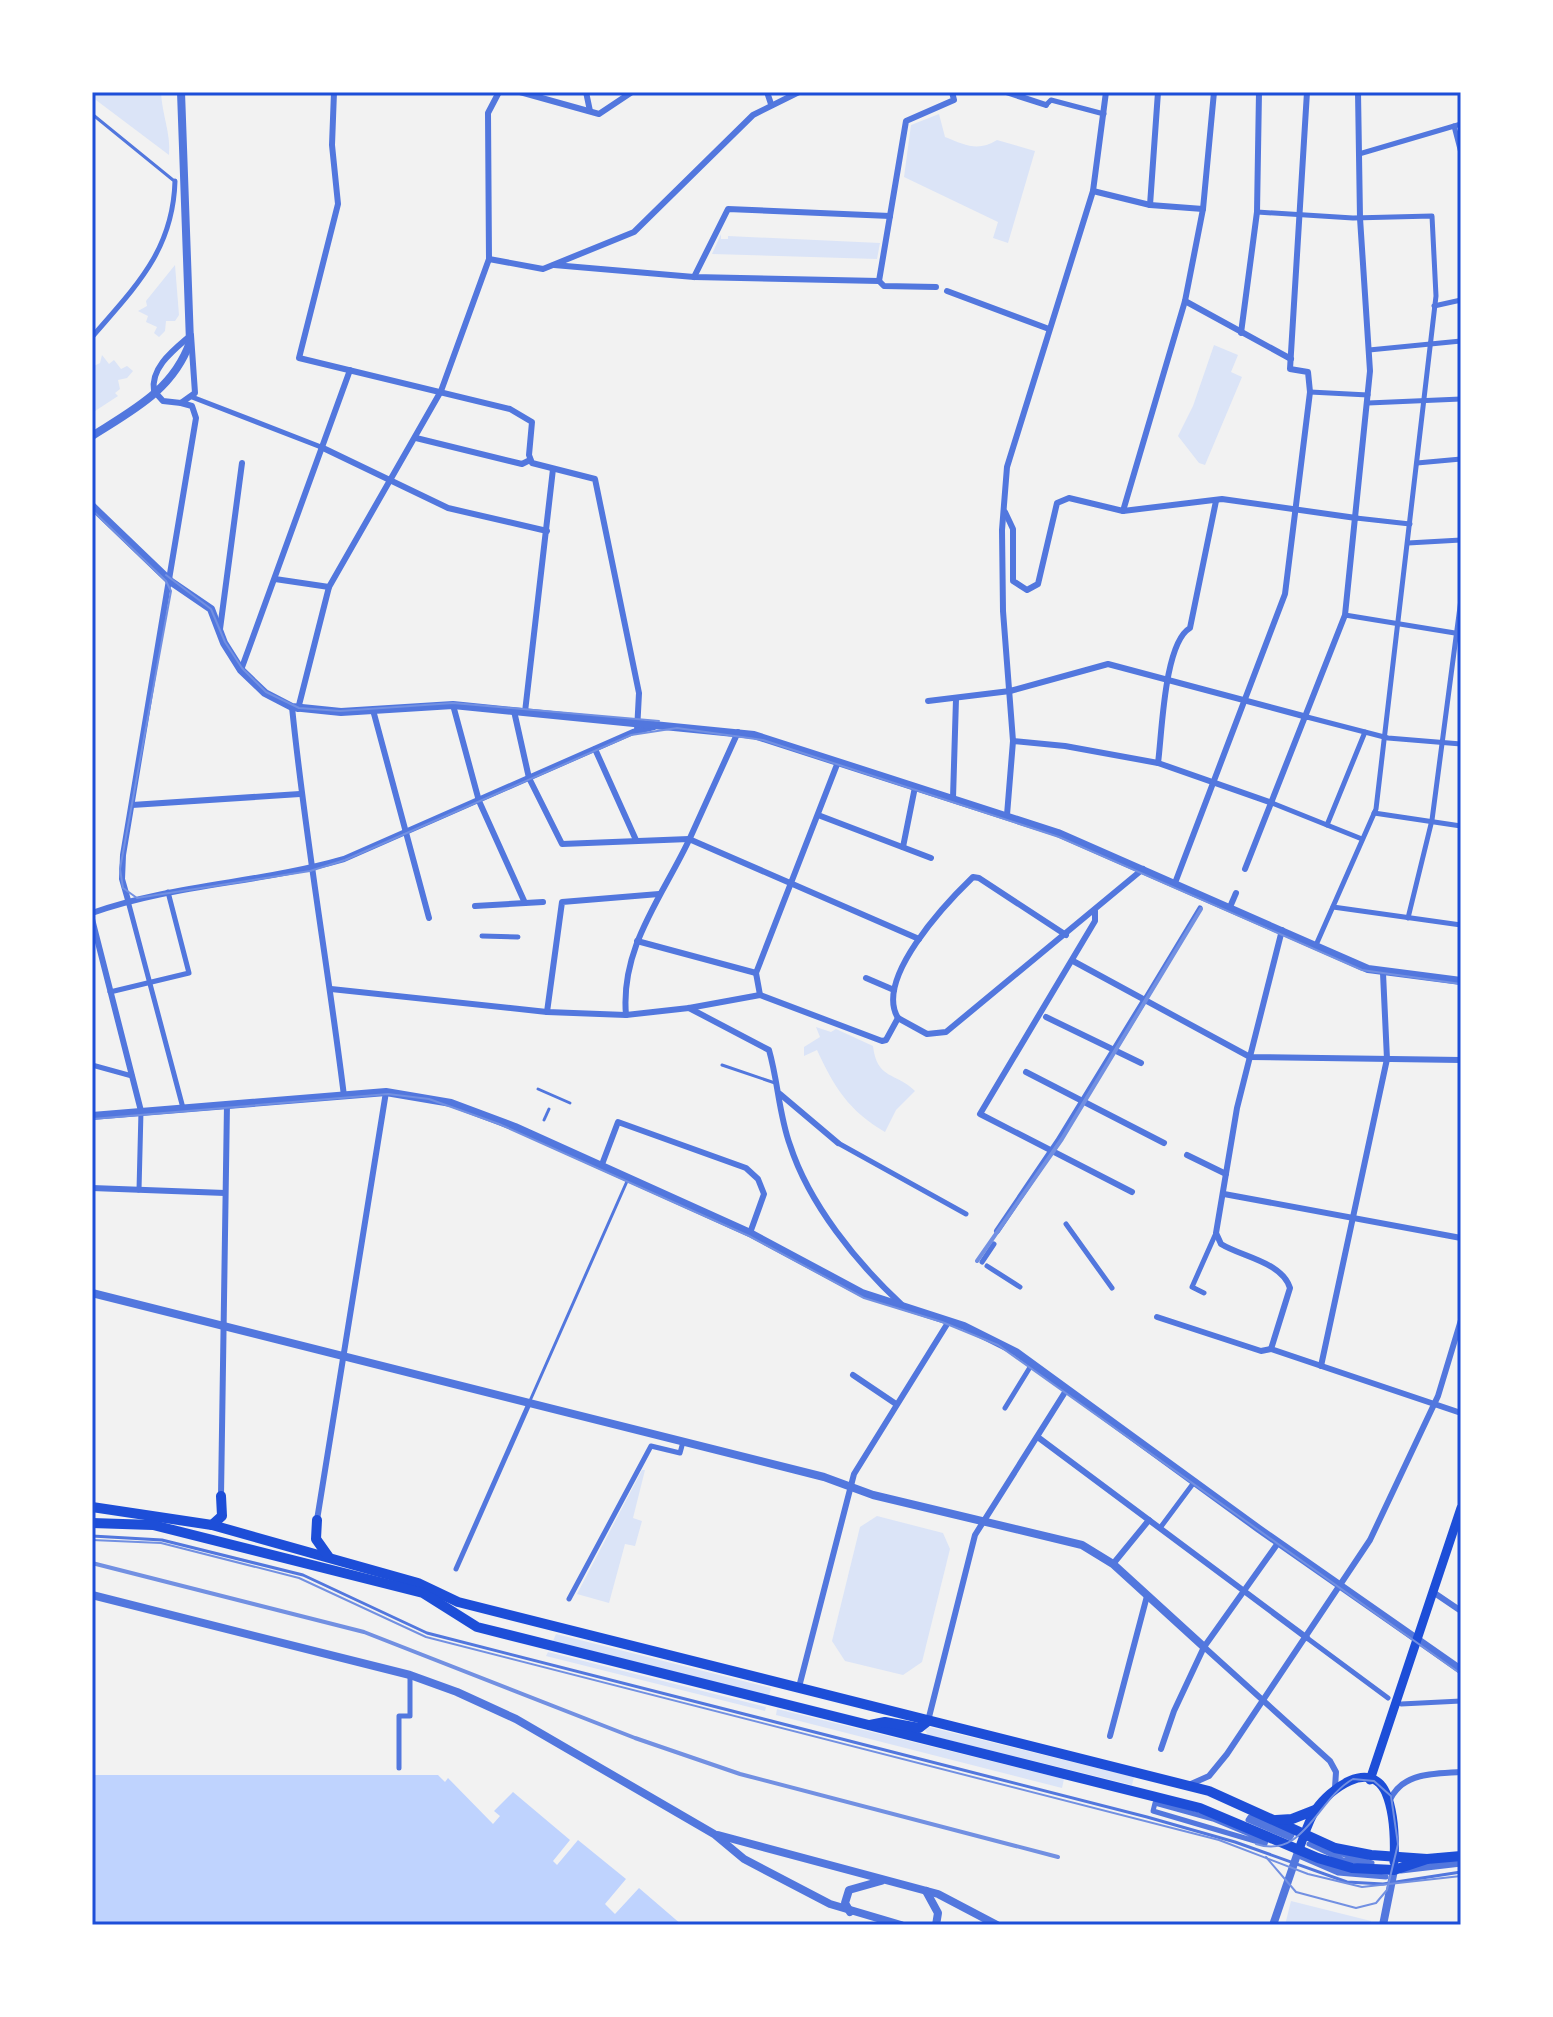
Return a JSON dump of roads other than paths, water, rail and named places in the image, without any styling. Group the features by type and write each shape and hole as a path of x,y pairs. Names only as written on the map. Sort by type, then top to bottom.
{"main road":[{"path":"212,1525 222,1516 221,1496"},
{"path":"92,1507 212,1525 418,1583 458,1602 1209,1791 1263,1816 1281,1820 1315,1810"},
{"path":"1370,1780 1461,1508"},
{"path":"317,1520 316,1539 328,1556"},
{"path":"92,1523 153,1525 423,1593 477,1627 1200,1808 1352,1868 1394,1870 1427,1859"},
{"path":"794,1708 799,1688"},
{"path":"864,1725 885,1722 919,1728 928,1721"},
{"path":"1303,1847 1315,1810 1335,1788 1349,1780 1370,1780 1383,1788 1389,1802 1394,1870"},
{"path":"1263,1816 1303,1847 1461,1861"}],"street":[{"path":"181,92 180,181 196,382 192,397 181,403"},
{"path":"334,92 332,145 338,204 299,358 441,391 523,416 532,422 530,460"},
{"path":"344,1096 331,989 300,794 295,708 329,587 392,482 441,391 489,259 488,113 499,92"},
{"path":"520,92 602,113 632,92"},
{"path":"586,92 590,111"},
{"path":"767,92 771,104"},
{"path":"489,259 536,270 634,232 753,115 799,92"},
{"path":"879,281 906,121 954,100 952,92"},
{"path":"1006,92 1046,105 1051,100 1104,114"},
{"path":"1007,815 1013,741 1003,611 1003,508 1007,467 1093,191 1106,92"},
{"path":"1150,205 1158,92"},
{"path":"1123,511 1185,301 1203,209 1214,92"},
{"path":"1241,333 1257,212 1259,92"},
{"path":"1175,883 1285,594 1310,392 1308,372 1290,369 1302,214 1307,92"},
{"path":"1245,869 1345,615 1368,403 1369,350 1360,218 1358,92"},
{"path":"1359,154 1458,125 1461,153"},
{"path":"92,337 148,270 174,216 180,181"},
{"path":"1093,191 1150,205 1203,209"},
{"path":"694,277 728,209 890,216"},
{"path":"1257,212 1360,218 1432,216 1436,267 1434,306 1374,813 1316,945"},
{"path":"554,265 694,277 879,281 884,286 936,287"},
{"path":"947,291 1049,329"},
{"path":"1434,306 1461,300"},
{"path":"1185,301 1291,359"},
{"path":"92,436 156,396 184,356 191,335"},
{"path":"183,1108 121,869 196,418 192,406 163,401 156,396 154,377 171,352 191,335"},
{"path":"1369,350 1461,341"},
{"path":"241,670 350,370"},
{"path":"1310,392 1368,395"},
{"path":"192,397 364,464 392,482 448,508 547,531"},
{"path":"1368,403 1461,399"},
{"path":"416,438 522,464 530,460 553,469 588,475 596,483 639,693 637,726"},
{"path":"1417,463 1461,459"},
{"path":"220,629 242,463"},
{"path":"525,712 553,469"},
{"path":"1003,508 1013,529 1013,581 1027,590 1038,584 1057,503 1069,498 1123,511 1216,501 1410,524"},
{"path":"1158,763 1168,680 1180,639 1190,628 1216,501"},
{"path":"92,506 170,581 211,609 241,670 265,693 295,708 373,710 453,705 637,726 743,732 1007,815 1143,869 1316,945 1352,964 1383,973 1461,981"},
{"path":"1408,543 1461,540"},
{"path":"275,579 329,587"},
{"path":"1408,918 1432,820 1459,634 1461,599"},
{"path":"1345,615 1459,634"},
{"path":"928,701 1010,691 1108,664 1384,737 1461,744"},
{"path":"953,798 956,699"},
{"path":"453,705 479,801 525,903"},
{"path":"373,710 429,918"},
{"path":"514,711 529,778 562,844 689,839 792,881 919,939"},
{"path":"92,913 128,900 310,869 405,834 593,750 637,726"},
{"path":"626,1015 637,941 743,732"},
{"path":"1327,825 1365,732"},
{"path":"1013,741 1065,746 1158,763 1362,839"},
{"path":"593,750 636,840"},
{"path":"760,995 756,973 838,762"},
{"path":"903,847 915,787"},
{"path":"132,805 300,794"},
{"path":"1374,813 1461,826"},
{"path":"818,815 931,858"},
{"path":"1066,935 975,877 919,939 894,990 892,1004 898,1018 927,1034 946,1032 1066,935 1143,869"},
{"path":"110,992 189,973 168,892"},
{"path":"1230,907 1236,893"},
{"path":"547,1012 562,902 659,894"},
{"path":"475,906 543,902"},
{"path":"1333,907 1461,925"},
{"path":"997,1231 1083,1101 1200,908"},
{"path":"1095,911 1095,921 1073,961 980,1114 1132,1192"},
{"path":"92,919 141,1111 139,1190"},
{"path":"1204,1293 1192,1287 1216,1233 1250,1057 1282,930"},
{"path":"482,936 518,937"},
{"path":"637,941 756,973"},
{"path":"1073,961 1250,1057 1461,1060"},
{"path":"1321,1366 1387,1059 1383,973"},
{"path":"866,978 894,990"},
{"path":"331,989 547,1012 626,1015 760,995 882,1041 889,1036 898,1018"},
{"path":"689,1008 769,1050 779,1084 790,1146 805,1182 868,1274 906,1309"},
{"path":"1046,1017 1141,1063"},
{"path":"92,1065 132,1076"},
{"path":"1026,1072 1164,1143"},
{"path":"317,1520 386,1092"},
{"path":"92,1116 386,1092 451,1103 538,1135 601,1167 750,1233 845,1285 987,1336 1033,1364 1278,1543 1461,1670"},
{"path":"780,1094 838,1143 966,1214"},
{"path":"221,1496 227,1104"},
{"path":"601,1167 618,1122 746,1168 758,1179 764,1194 750,1233"},
{"path":"1187,1155 1226,1174"},
{"path":"92,1188 225,1193"},
{"path":"1224,1194 1461,1238"},
{"path":"1066,1224 1112,1288"},
{"path":"1216,1233 1221,1244 1278,1270 1287,1278 1290,1288 1271,1349"},
{"path":"994,1244 985,1264 1020,1287"},
{"path":"92,1293 683,1442 983,1523 1082,1545 1113,1564 1330,1761 1336,1772 1335,1788"},
{"path":"1157,1317 1261,1351 1271,1349 1461,1413"},
{"path":"1178,1783 1200,1782 1209,1776 1265,1701 1342,1587 1435,1404 1461,1320"},
{"path":"799,1688 850,1486 862,1455 949,1321"},
{"path":"1005,1408 1033,1364"},
{"path":"853,1375 896,1404"},
{"path":"928,1721 975,1535 1039,1438 1067,1389"},
{"path":"456,1569 529,1404"},
{"path":"1039,1438 1395,1701 1461,1701"},
{"path":"569,1599 651,1446 680,1453 683,1442"},
{"path":"1160,1528 1195,1481"},
{"path":"1113,1564 1149,1520"},
{"path":"1161,1749 1174,1711 1204,1647 1278,1543"},
{"path":"1433,1592 1461,1611"},
{"path":"92,1595 410,1675 457,1692 516,1719 714,1834 744,1859 850,1912 901,1925"},
{"path":"1110,1736 1147,1596"},
{"path":"399,1768 399,1716 410,1716 410,1675"},
{"path":"1389,1802 1396,1788 1409,1779 1461,1772"},
{"path":"1155,1803 1213,1819 1266,1841 1265,1844 1153,1811 1155,1803"},
{"path":"1250,1817 1259,1821 1292,1835 1290,1838 1248,1820 1250,1817"},
{"path":"714,1834 926,1891 962,1904 997,1925"},
{"path":"1273,1925 1293,1864 1303,1847"},
{"path":"1303,1847 1336,1854 1372,1863 1343,1860 1303,1847"},
{"path":"1303,1847 1348,1873 1386,1877 1347,1875 1300,1860 1303,1847"},
{"path":"1461,1861 1401,1871 1461,1861"},
{"path":"1383,1925 1394,1870"},
{"path":"850,1912 845,1898 849,1890 885,1880"},
{"path":"926,1891 938,1913 936,1925"}],"lane":[{"path":"92,114 180,181"},
{"path":"722,1065 779,1084"},
{"path":"538,1089 570,1103"},
{"path":"544,1120 549,1109"},
{"path":"529,1404 628,1179"},
{"path":"92,1536 162,1540 303,1575 427,1633 1214,1835 1347,1882 1393,1883 1461,1872"}],"water":[{"path":"92,1775 438,1775 445,1782 448,1778 493,1824 500,1816 494,1811 513,1792 570,1840 553,1861 557,1865 578,1840 626,1879 605,1904 615,1914 639,1888 682,1925 92,1925"}],"tram line":[{"path":"92,510 166,581 171,591 120,869 123,888 137,898 310,871 345,860 631,735 677,728 763,740 1059,837 1362,970 1461,984"},
{"path":"166,575 211,609 225,642 242,668 266,692 299,708 340,711 453,703 659,721"},
{"path":"92,1119 388,1094 429,1099 499,1124 749,1236 864,1298 942,1322 998,1345 1461,1674"},
{"path":"92,1540 161,1543 299,1578 426,1637 1219,1840 1308,1874 1362,1887 1461,1876"},
{"path":"1256,1844 1272,1847 1298,1836 1340,1788 1353,1779 1374,1781 1391,1796 1398,1844 1387,1890 1376,1903 1356,1908 1296,1892 1266,1857"}],"railway":[{"path":"977,1261 1062,1139 1201,909"},
{"path":"92,1563 364,1632 635,1738 740,1774 1058,1857"}]}
